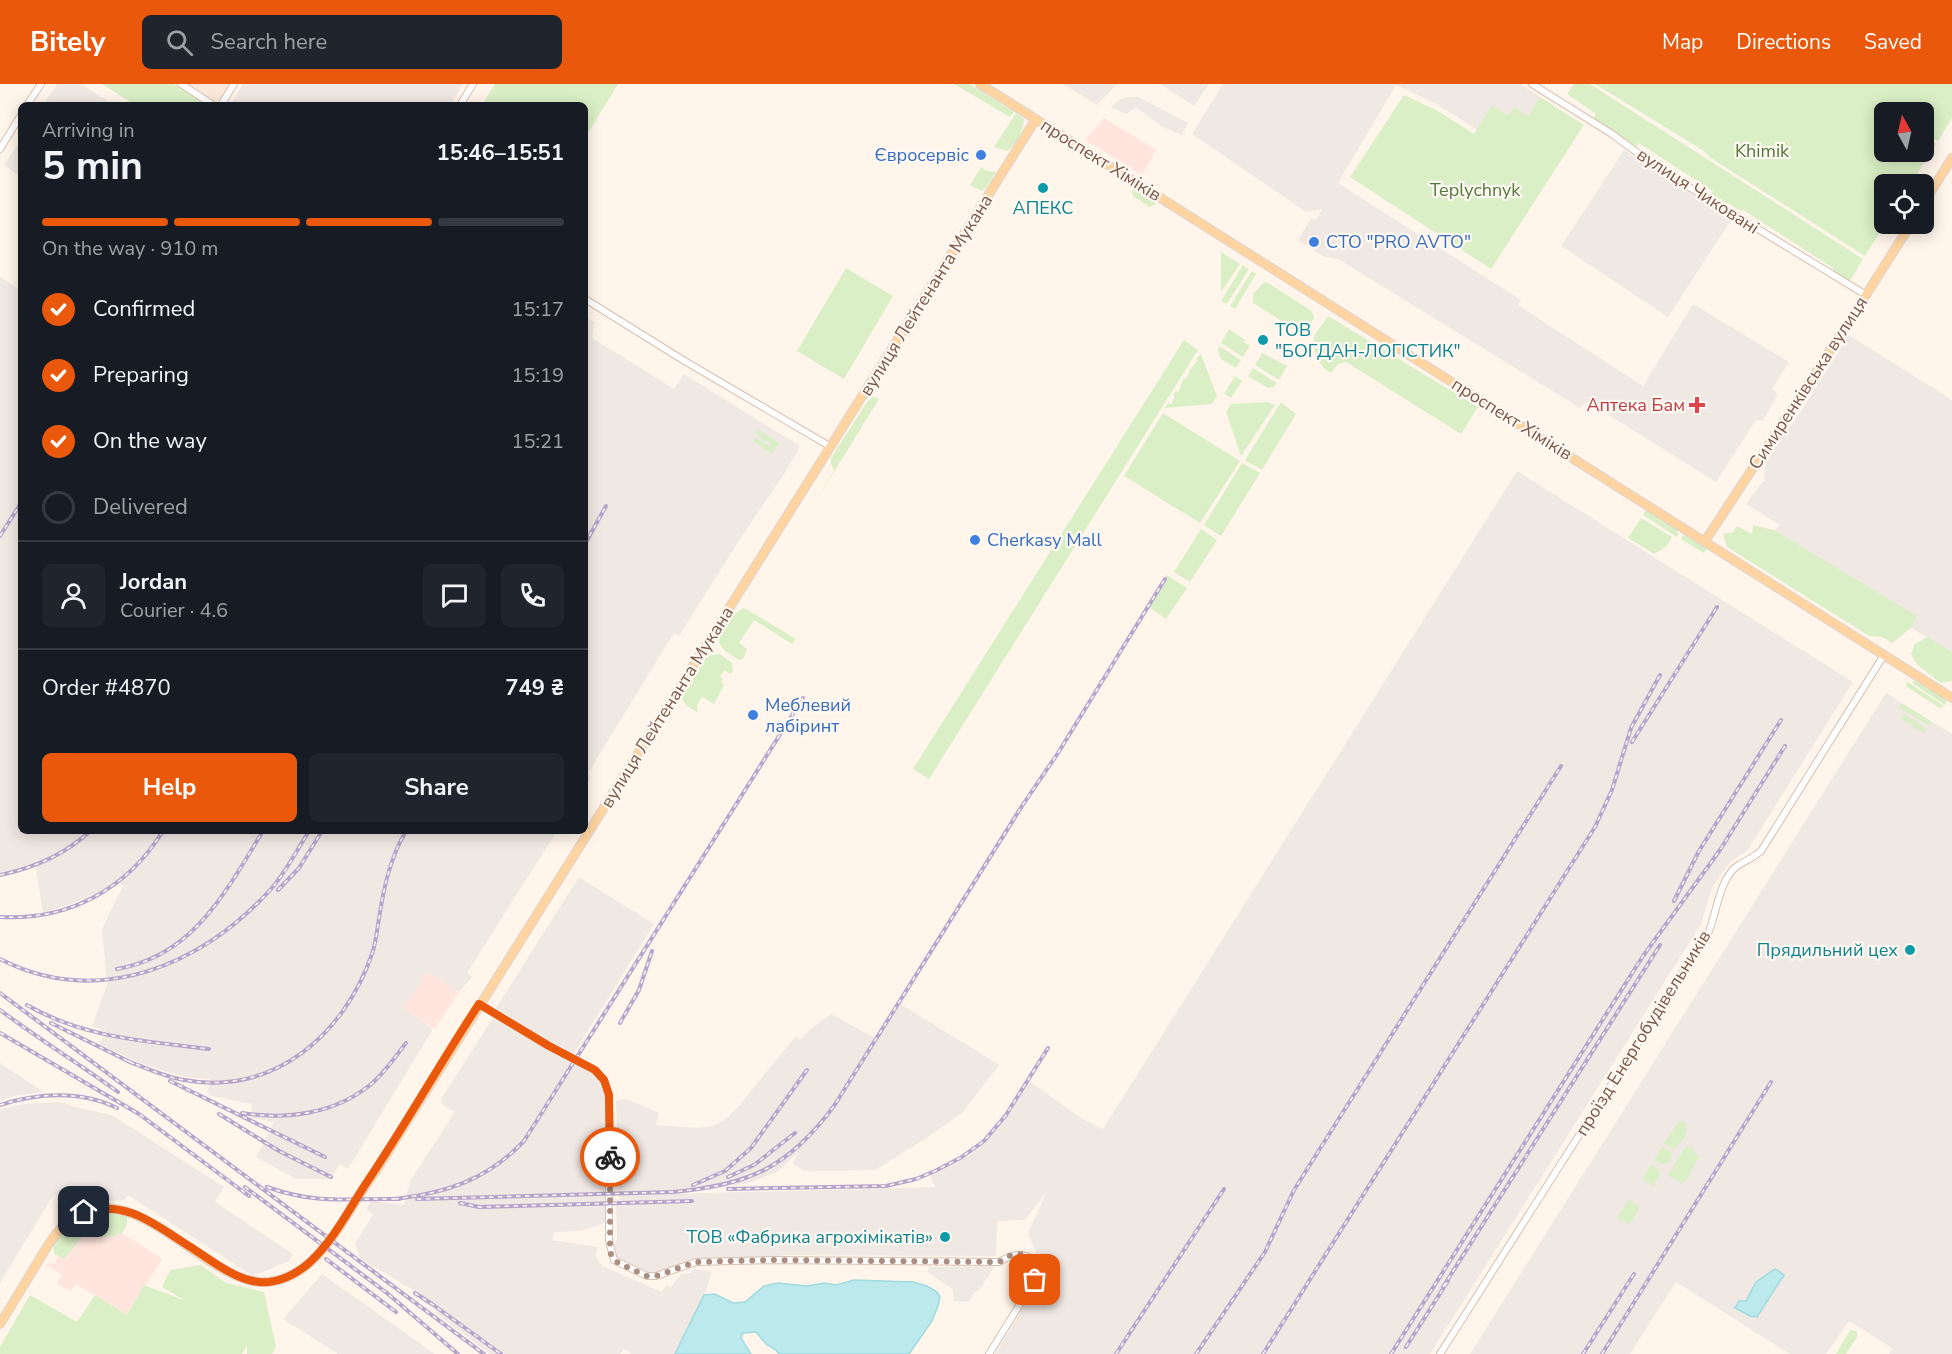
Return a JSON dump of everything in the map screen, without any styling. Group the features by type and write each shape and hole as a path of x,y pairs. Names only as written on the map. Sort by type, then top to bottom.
{"main road":[{"name":"проспект Хіміків","path":"980,84 1952,698"},
{"name":"вулиця Лейтенанта Мукана","path":"588,834 1035,119"},
{"path":"1934,187 1952,158"},
{"name":"Симиренківська вулиця","path":"1705,541 1905,234"},
{"name":"вулиця Лейтенанта Мукана","path":"0,1324 60,1229 75,1216 100,1208 117,1209 137,1215 226,1270 249,1280 272,1282 301,1270 330,1239 376,1171 588,834"}],"street":[{"path":"29,102 40,84"},
{"path":"181,84 208,102"},
{"path":"223,102 234,84"},
{"path":"462,102 473,84"},
{"name":"вулиця Чиковані","path":"1532,84 1612,134 1658,168 1866,295"},
{"path":"0,149 18,120"},
{"path":"588,301 831,447"},
{"name":"проїзд Енергобудівельників","path":"1440,1354 1709,931 1727,879 1736,867 1761,851 1884,655"},
{"path":"479,1004 549,1046 595,1070 604,1080 609,1095 609,1241 614,1260 647,1276 656,1276 696,1262 769,1260 999,1262 1009,1256 1025,1255 1033,1261 1037,1270 1035,1280 989,1354"}],"shaded area":[{"path":"57,84 81,84 109,102 45,102"},
{"path":"187,84 231,84 221,99 216,102 206,98"},
{"path":"243,84 463,84 452,102 232,102"},
{"path":"1063,84 1117,84 1097,105"},
{"path":"1160,84 1209,84 1194,106"},
{"path":"1223,84 1520,84 1540,97 1529,116 1508,116 1492,105 1477,130 1437,104 1396,85 1338,183 1521,300 1518,305 1643,386 1693,304 1789,362 1772,389 1778,394 1763,421 1756,420 1716,482 1586,401 1580,408 1338,259 1325,257 1298,240 1311,218 1316,220 1322,209 1306,212 1192,134"},
{"path":"1138,97 1188,123 1182,135 1163,127 1136,107 1126,114 1111,107 1120,99"},
{"path":"1104,118 1156,150 1142,175 1085,140"},
{"path":"18,144 18,175 4,165"},
{"path":"1624,150 1731,220 1668,317 1561,246"},
{"path":"0,277 18,288 18,834 555,834 467,973 472,977 459,992 429,972 403,1008 433,1029 348,1169 340,1164 330,1179 296,1179 256,1157 274,1122 251,1118 252,1104 207,1095 210,1079 186,1077 161,1070 99,1044 107,1032 92,1026 107,985 102,929 123,886 117,881 91,897 43,913 35,863 0,873"},
{"path":"588,319 594,322 592,338 674,389 684,374 800,446 679,636 675,633 588,773"},
{"path":"1849,335 1952,400 1952,652 1911,628 1916,616 1774,530 1780,525 1746,504 1764,480 1766,459 1786,426 1792,425"},
{"path":"1517,471 1853,682 1747,851 1730,862 1712,888 1701,924 1430,1354 995,1354 1045,1272 1028,1234 1047,1191 1025,1220 997,1221 996,1256 788,1255 714,1261 691,1259 655,1274 645,1272 618,1259 613,1251 617,1238 616,1206 619,1205 616,1101 626,1099 659,1113 656,1125 697,1128 713,1126 723,1121 736,1109 796,1036 800,1040 831,1014 875,1038 899,1003 999,1065 962,1113 875,1170 804,1171 792,1163 799,1152 777,1172 745,1184 674,1192 674,1194 935,1187 930,1175 957,1163 987,1139 1006,1116 1029,1081 1081,1118 1103,1129"},
{"path":"1886,693 1952,734 1952,1354 1889,1354 1892,1348 1849,1321 1826,1354 1790,1354 1676,1282 1630,1354 1470,1354"},
{"path":"579,877 654,924 571,1058 494,1011"},
{"path":"429,972 459,992 435,1029 402,1009"},
{"path":"493,1018 597,1076 605,1096 606,1223 579,1231 554,1232 552,1240 597,1247 596,1257 602,1266 662,1292 666,1285 671,1287 681,1274 691,1273 694,1269 712,1272 704,1295 675,1354 632,1354 624,1349 620,1354 490,1354 436,1313 440,1306 361,1259 355,1244 373,1214 366,1209 371,1201 404,1205 410,1181 455,1112 444,1106 441,1099"},
{"path":"0,1063 44,1092 13,1096 0,1101"},
{"path":"58,1102 112,1115 224,1187 215,1202 293,1254 289,1261 253,1276 128,1195 124,1200 99,1202 78,1209 54,1194 0,1283 0,1109 24,1104"},
{"path":"64,1232 122,1233 162,1259 127,1315 76,1284 70,1291 57,1283 62,1275 45,1264 56,1263"},
{"path":"995,1266 969,1302 954,1301 953,1289 927,1272 929,1267"},
{"path":"322,1274 435,1354 338,1354 283,1319"}],"green space":[{"path":"102,84 174,84 202,102 130,102"},
{"path":"495,84 618,84 588,133 588,102 484,102"},
{"path":"954,84 970,84 1014,112 1010,117"},
{"name":"Khimik","path":"1574,84 1590,84 1863,259 1850,281 1834,273 1833,268 1743,210 1711,194 1713,191 1639,143 1637,147 1593,119 1596,114 1567,94"},
{"name":"Khimik","path":"1595,84 1952,84 1952,118 1938,141 1934,139 1934,102 1874,102 1874,162 1924,162 1917,174 1874,174 1874,234 1879,234 1865,256 1709,157 1704,151"},
{"name":"Teplychnyk","path":"1404,95 1438,111 1474,134 1492,105 1508,116 1514,107 1528,116 1540,97 1584,125 1491,269 1350,177"},
{"path":"1016,113 1024,119 1023,128 1016,141 1007,151 994,147"},
{"path":"981,167 987,171 996,172 982,191 970,185"},
{"path":"1133,188 1156,201 1156,204 1149,207 1133,196"},
{"path":"1221,252 1240,264 1221,292"},
{"path":"1243,265 1249,269 1227,304 1221,301"},
{"path":"846,268 893,296 844,379 797,351"},
{"path":"1252,271 1256,274 1235,309 1230,306"},
{"path":"1264,282 1312,311 1314,318 1305,332 1299,332 1253,303 1253,294"},
{"path":"1328,316 1478,407 1461,434 1346,362 1338,364 1331,373 1326,370 1316,358 1314,336"},
{"path":"1229,329 1250,346 1243,357 1221,343"},
{"path":"1184,340 1198,350 929,779 913,769"},
{"path":"1219,346 1241,360 1236,368 1220,357"},
{"path":"1262,353 1287,366 1279,380 1255,365"},
{"path":"1201,354 1217,396 1212,404 1165,408 1168,403 1171,404 1175,397 1173,395 1176,391 1178,392 1184,378 1186,379"},
{"path":"1253,368 1277,383 1274,387 1268,388 1248,376"},
{"path":"1235,376 1242,381 1231,398 1224,394"},
{"path":"873,396 879,399 816,501 834,470 831,458"},
{"path":"1267,402 1275,405 1241,456 1226,412 1231,404"},
{"path":"1281,402 1296,414 1262,470 1245,460"},
{"path":"1163,413 1240,461 1200,523 1124,476"},
{"path":"759,430 779,443 772,454 753,441 755,437 770,447 772,445 756,434"},
{"path":"1242,463 1260,473 1221,536 1204,525"},
{"path":"1646,510 1677,529 1677,537 1643,515"},
{"path":"1641,518 1672,537 1667,546 1654,554 1628,538"},
{"path":"1753,525 1774,530 1917,616 1911,628 1892,643 1882,637 1869,636 1727,547 1723,534 1733,532 1737,526 1752,534"},
{"path":"1201,529 1217,540 1190,582 1174,572"},
{"path":"1684,535 1707,548 1704,553 1682,540"},
{"path":"1167,575 1187,588 1166,619 1147,606"},
{"path":"743,608 796,639 792,644 754,620 739,643 747,649 743,659 739,660 723,649 719,640 726,624"},
{"path":"1928,637 1952,652 1952,681 1940,683 1913,658 1911,653 1915,644"},
{"path":"720,654 732,663 733,671 730,674 725,670 720,676 724,685 714,704 702,697 697,705 698,713 686,705 681,698 707,656"},
{"path":"1914,680 1944,697 1947,701 1945,705 1912,683"},
{"path":"1906,681 1944,706 1940,708 1907,687"},
{"path":"1901,703 1932,722 1929,726 1899,707"},
{"path":"1904,714 1924,727 1925,733 1901,719"},
{"path":"1682,1121 1686,1125 1687,1132 1674,1149 1664,1143 1678,1122"},
{"path":"1662,1146 1673,1154 1668,1163 1664,1164 1654,1161"},
{"path":"1687,1146 1692,1148 1699,1157 1685,1182 1681,1183 1668,1175"},
{"path":"1651,1165 1658,1169 1660,1174 1654,1186 1642,1179"},
{"path":"1629,1200 1640,1207 1628,1224 1617,1218"},
{"path":"113,1212 127,1217 126,1226 118,1235 83,1236 64,1259 54,1254 55,1244 65,1228 84,1218"},
{"path":"201,1265 226,1283 264,1292 276,1347 272,1354 247,1354 247,1345 242,1354 0,1354 0,1347 30,1295 77,1322 95,1295 127,1315 144,1285 186,1301 162,1287 170,1270"},
{"path":"1850,1330 1857,1331 1857,1337 1846,1354 1836,1354"}],"water":[{"path":"1775,1269 1784,1275 1757,1317 1735,1308 1739,1301 1746,1301 1756,1282"},
{"path":"854,1280 913,1282 937,1292 940,1297 932,1321 909,1354 779,1354 756,1332 743,1333 741,1338 751,1354 675,1354 704,1295 715,1294 733,1303 745,1302 764,1286 778,1283 807,1286 824,1283 836,1285"}],"railway":[{"path":"588,539 606,506"},
{"path":"0,536 18,508"},
{"path":"417,1199 673,1192 700,1189 745,1178 765,1170 800,1145 834,1106 1022,806 1058,753 1165,579"},
{"path":"1632,742 1717,607"},
{"path":"1263,1354 1595,827 1612,790 1631,728 1660,675"},
{"path":"394,1199 431,1193 465,1182 495,1166 524,1141 803,698"},
{"path":"1674,901 1699,851 1781,720"},
{"path":"1391,1354 1643,956 1720,850 1785,746"},
{"path":"1196,1354 1265,1252 1294,1190 1561,766"},
{"path":"0,875 24,869 59,854 86,834"},
{"path":"0,917 25,917 50,913 72,907 94,897 114,885 132,869 161,834"},
{"path":"117,969 144,962 167,950 187,935 221,898 261,834"},
{"path":"0,959 37,974 74,980 111,979 146,972 181,958 213,939 244,916 271,889 307,834"},
{"path":"278,890 299,868 320,834"},
{"path":"128,1061 177,1079 217,1083 247,1078 276,1069 301,1053 324,1034 360,983 373,950 388,873 405,834"},
{"path":"1443,1287 1660,945"},
{"path":"620,1023 639,990 652,951"},
{"path":"0,993 484,1354"},
{"path":"27,1005 70,1025 93,1031 138,1040 209,1049"},
{"path":"0,1010 118,1092"},
{"path":"51,1023 134,1064"},
{"path":"0,1033 139,1114 249,1196"},
{"path":"242,1113 293,1115 341,1103 375,1081 406,1043"},
{"path":"728,1189 886,1186 916,1179 935,1171 962,1157 984,1141 1006,1115 1048,1048"},
{"path":"693,1185 725,1171 751,1148 807,1070"},
{"path":"170,1081 325,1157"},
{"path":"1602,1354 1771,1082"},
{"path":"0,1105 29,1098 59,1095 89,1098 117,1108"},
{"path":"219,1114 279,1151 331,1177"},
{"path":"728,1177 754,1165 795,1133"},
{"path":"245,1187 387,1293 458,1354"},
{"path":"267,1187 285,1193 318,1198 400,1199"},
{"path":"1116,1354 1224,1189"},
{"path":"460,1203 479,1207 692,1201"},
{"path":"326,1259 396,1312"},
{"path":"1583,1354 1634,1274"},
{"path":"1406,1347 1448,1281"},
{"path":"415,1293 501,1354"}],"way so far":[{"path":"610,1157 610,1252 614,1260 620,1264 647,1276 656,1276 696,1262 769,1260 999,1262 1009,1256 1019,1254 1033,1261 1037,1270 1035,1280"}],"place":[{"name":"Євросервіс","path":"981,155"},
{"name":"АПЕКС","path":"1043,188"},
{"name":"СТО \"PRO AVTO\"","path":"1314,242"},
{"name":"ТОВ \"БОГДАН-ЛОГІСТИК\"","path":"1263,340"},
{"name":"Аптека Бам","path":"1697,405"},
{"name":"Cherkasy Mall","path":"975,540"},
{"name":"Меблевий лабіринт","path":"753,715"},
{"name":"Прядильний цех","path":"1910,950"},
{"name":"ТОВ «Фабрика агрохімікатів»","path":"945,1237"}],"route":[{"path":"84,1212 109,1207 131,1213 226,1270 249,1280 272,1282 295,1273 321,1250 376,1171 479,1004 549,1046 595,1070 604,1080 609,1095 610,1157"}]}
